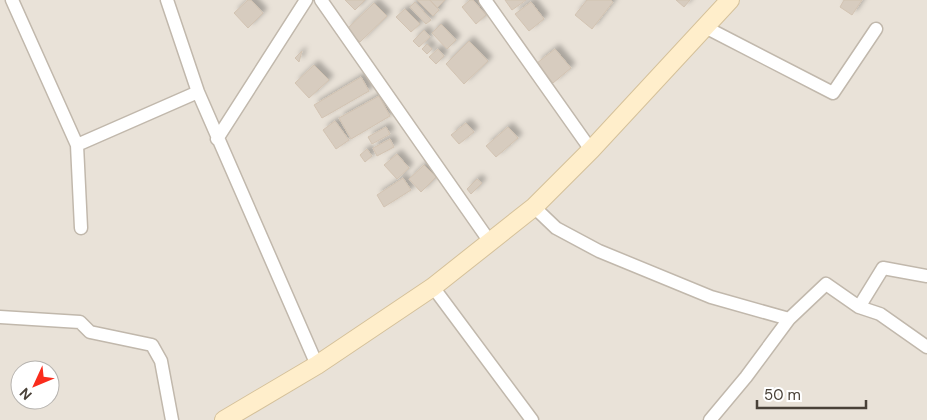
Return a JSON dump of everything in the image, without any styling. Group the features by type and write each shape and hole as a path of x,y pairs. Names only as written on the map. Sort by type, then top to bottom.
{"street":[{"path":"12,0 77,145 81,228"},
{"path":"167,0 198,92 317,365"},
{"path":"218,138 306,0"},
{"path":"321,0 490,242"},
{"path":"485,0 591,150"},
{"path":"224,420 317,365 433,287 534,207 591,150 730,0"},
{"path":"705,27 833,94 876,29"},
{"path":"77,145 198,92"},
{"path":"534,207 556,228 599,250 711,297 789,318"},
{"path":"859,308 883,268 927,276"},
{"path":"710,420 746,377 789,318 826,284 859,308 880,314 927,346"},
{"path":"433,287 532,420"},
{"path":"0,317 80,322 90,332 152,345 162,361 172,420"}],"shaded area":[{"path":"0,0 927,0 927,420 0,420"}],"building":[{"path":"248,0 251,0 263,13 248,28 234,13"},
{"path":"345,0 365,0 355,10"},
{"path":"417,0 430,0 439,10 433,16"},
{"path":"430,0 445,0 437,8"},
{"path":"470,0 473,0 486,15 476,24 462,7"},
{"path":"505,0 526,0 512,10"},
{"path":"587,0 611,0 613,2 592,29 575,15"},
{"path":"676,0 690,0 684,7"},
{"path":"844,0 862,0 852,15 840,7"},
{"path":"415,2 431,20 426,24 410,7"},
{"path":"531,2 544,19 529,31 515,14"},
{"path":"374,3 387,16 360,42 347,29"},
{"path":"405,9 420,24 411,32 396,17"},
{"path":"441,24 456,40 447,49 432,33"},
{"path":"424,30 430,37 419,47 413,41"},
{"path":"469,41 488,61 464,84 446,64"},
{"path":"427,44 432,49 427,54 422,49"},
{"path":"438,49 444,56 436,64 429,57"},
{"path":"555,49 571,68 553,83 537,63"},
{"path":"302,51 299,62 295,58"},
{"path":"314,65 329,80 309,98 295,83"},
{"path":"361,77 369,91 322,118 314,105"},
{"path":"379,96 390,116 351,139 339,118"},
{"path":"335,121 349,140 336,149 323,130"},
{"path":"466,123 474,132 459,144 451,135"},
{"path":"386,127 390,134 372,144 368,137"},
{"path":"508,127 518,138 496,157 486,146"},
{"path":"390,139 394,147 377,156 373,148"},
{"path":"367,149 372,156 365,162 360,155"},
{"path":"397,154 409,168 397,179 384,165"},
{"path":"424,165 436,177 421,192 409,179"},
{"path":"403,178 411,190 384,207 377,195"},
{"path":"477,179 482,183 471,194 467,189"}]}
